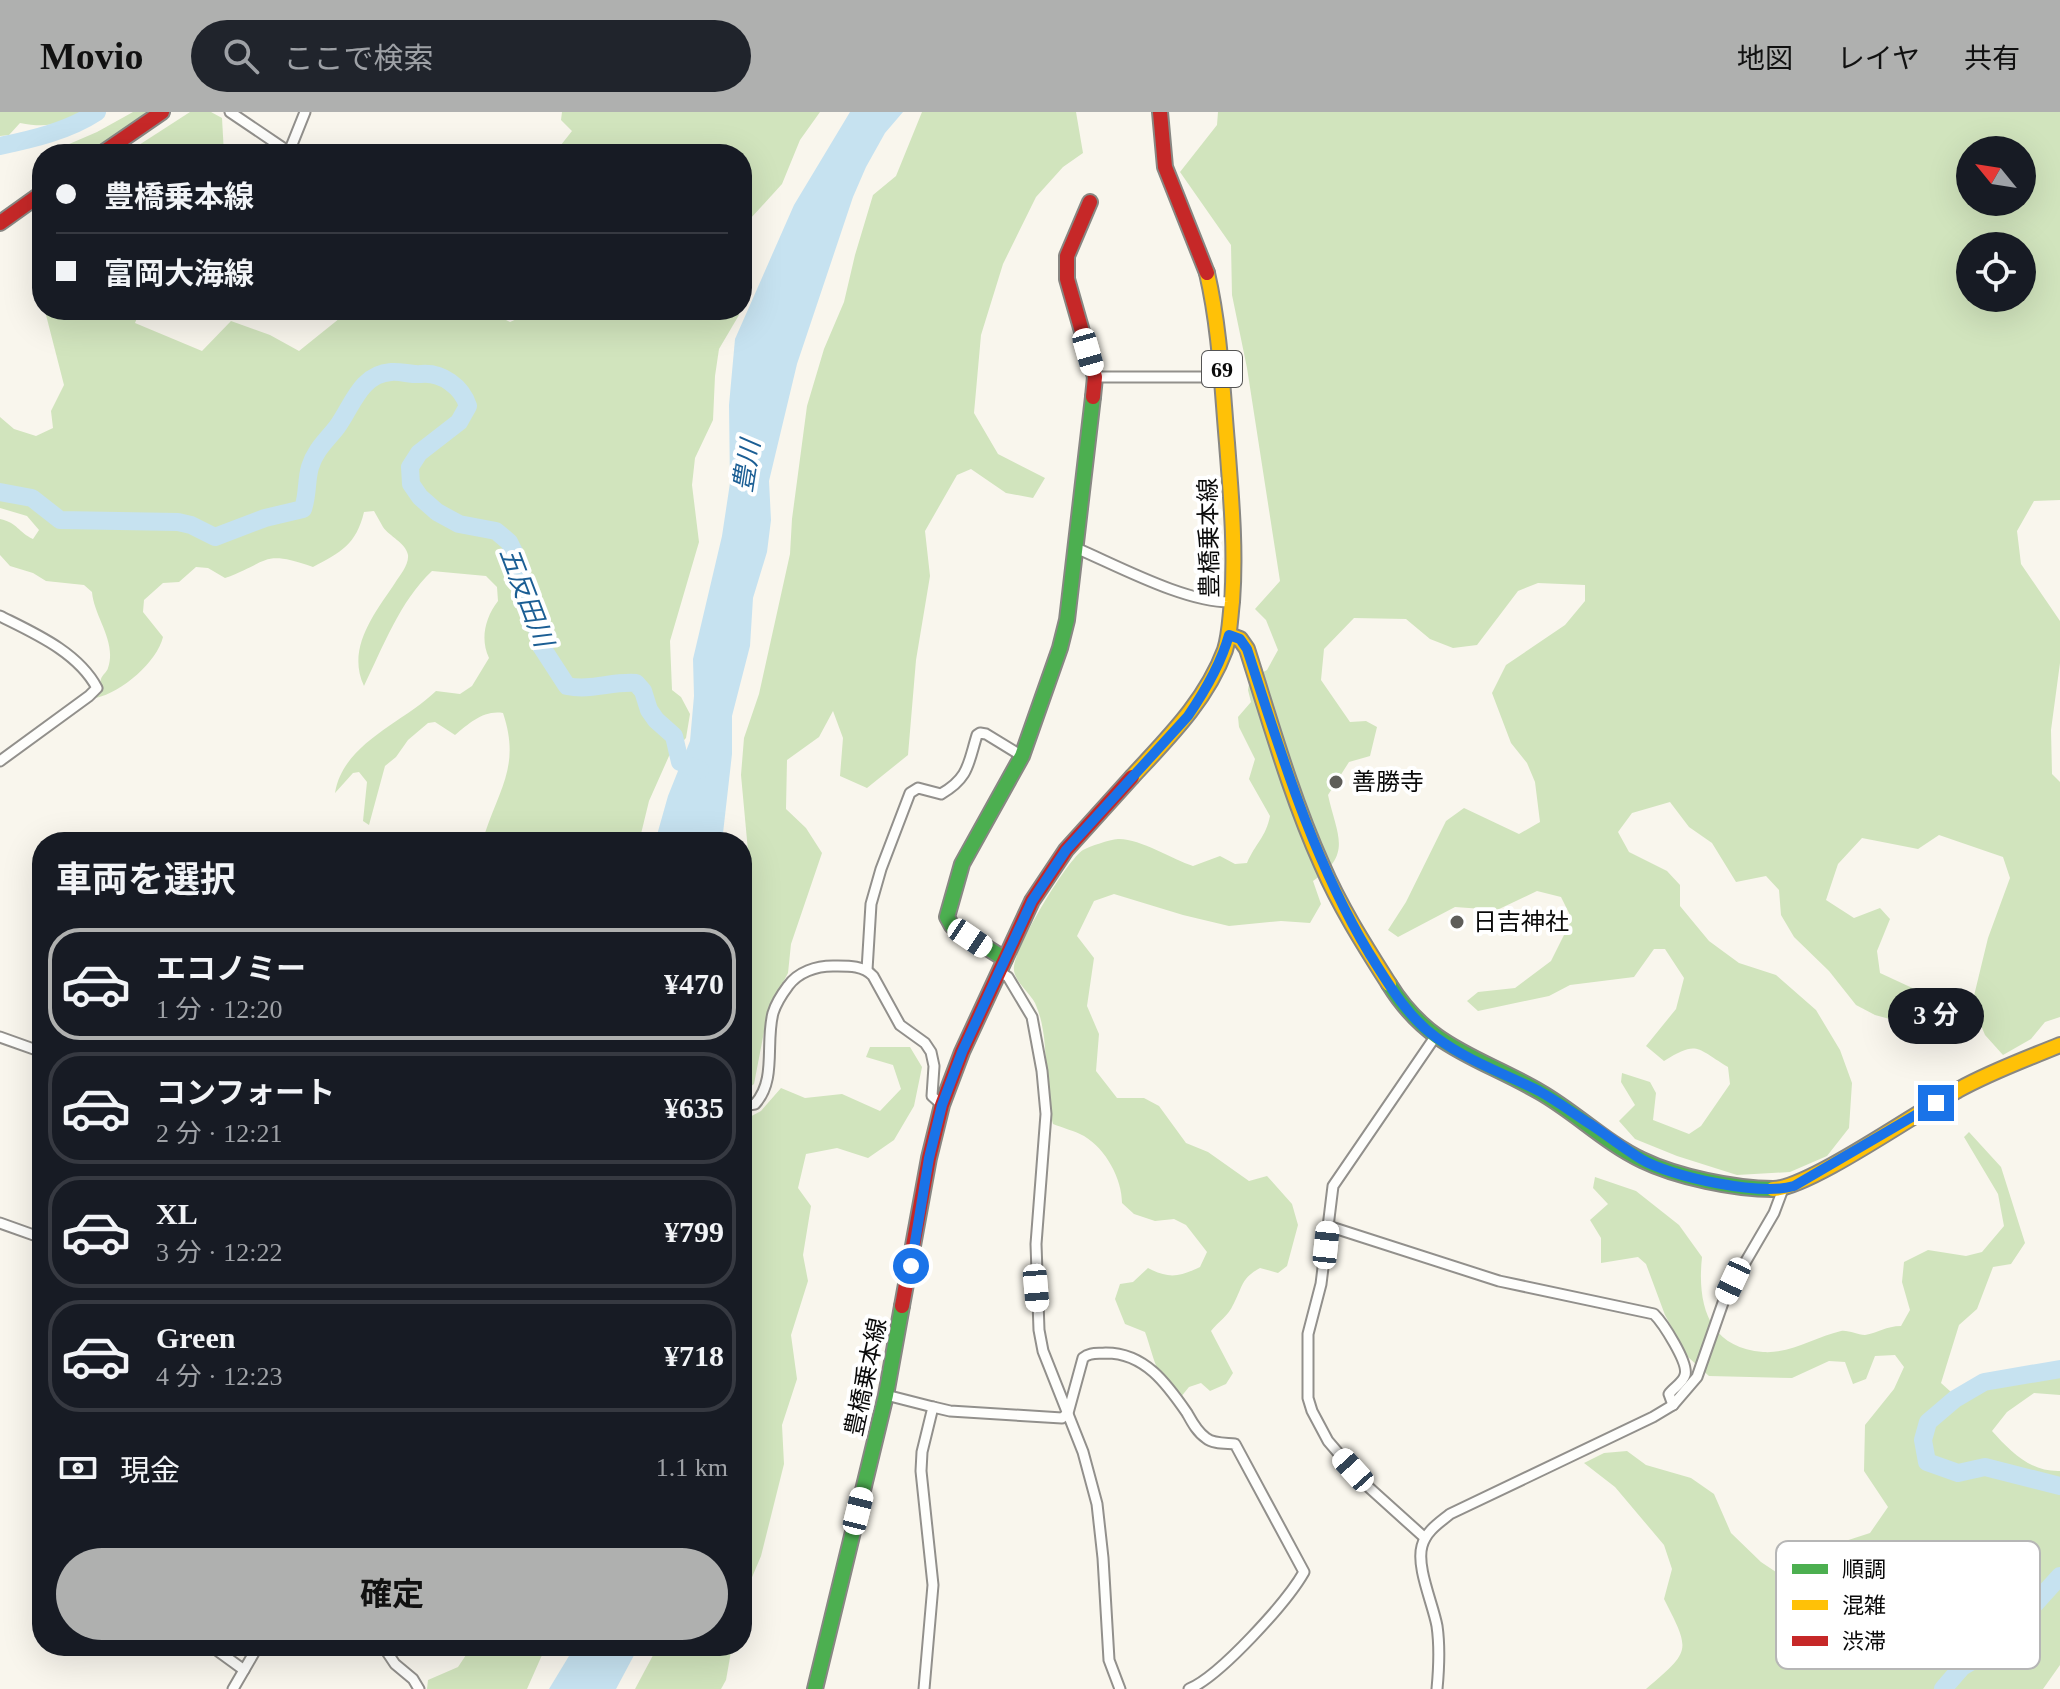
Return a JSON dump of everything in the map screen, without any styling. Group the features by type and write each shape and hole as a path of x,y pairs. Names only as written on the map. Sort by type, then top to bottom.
{"main road":[{"path":"116,144 162,112"},
{"name":"豊橋乗本線","path":"815,1689 886,1395 929,1158 942,1105 962,1052 1032,901 1057,862 1168,741 1202,696 1229,635 1233,602 1233,522 1216,312 1206,269 1165,167 1160,112"},
{"path":"0,223 32,200"},
{"path":"1003,966 952,926 947,917 962,864 1022,756 1067,620 1095,377 1067,279 1067,256 1090,202"},
{"path":"1229,635 1240,639 1247,649 1277,745 1322,866 1356,931 1395,994 1435,1037 1463,1055 1556,1102 1642,1160 1689,1176 1758,1189 1783,1189 1959,1089 2060,1045"}],"street":[{"path":"230,112 277,144"},
{"path":"292,144 305,112"},
{"path":"1095,377 1222,377"},
{"path":"1076,548 1169,588 1233,602"},
{"path":"0,616 31,630 69,657 97,688 0,761"},
{"path":"942,1105 932,1096 934,1066 931,1052 925,1043 900,1025 867,970 871,904 910,793 918,788 941,794 958,785 980,733 1022,756"},
{"path":"752,1104 762,1097 768,1077 773,1015 779,999 792,981 805,972 831,966 867,970"},
{"path":"1003,966 1032,1017 1042,1071 1046,1114 1036,1244 1036,1288 1043,1351 1083,1452 1097,1504 1109,1660 1120,1689"},
{"path":"0,1037 32,1048"},
{"path":"1425,1538 1394,1512 1328,1441 1308,1398 1308,1334 1321,1284 1333,1186 1435,1037"},
{"path":"1437,1689 1437,1628 1421,1562 1421,1549 1429,1531 1450,1514 1673,1405 1697,1377 1725,1297 1774,1213 1783,1189"},
{"path":"0,1223 32,1234"},
{"path":"1328,1226 1499,1281 1654,1314 1686,1368 1683,1380 1669,1394 1673,1405"},
{"path":"886,1395 933,1407 1062,1418 1068,1413 1081,1363 1089,1354 1115,1353 1133,1357 1150,1368 1209,1441 1235,1444 1304,1572 1242,1647 1222,1667 1189,1689"},
{"path":"924,1689 933,1585 921,1471 922,1452 933,1407"},
{"path":"225,1656 244,1670"},
{"path":"233,1689 252,1656"},
{"path":"390,1656 419,1689"}],"green space":[{"path":"0,112 82,112 52,124 20,123 9,135 0,136"},
{"path":"133,112 150,112 128,131 100,144 69,144"},
{"path":"190,112 211,112 222,118 223,144 140,144"},
{"path":"562,112 820,112 800,140 782,184 752,217 752,144 562,144 572,131 561,120"},
{"path":"922,112 1076,112 1083,153 1063,167 1036,197 1003,264 981,335 974,413 998,454 1045,478 1033,498 1006,493 971,469 957,475 925,531 930,576 916,660 908,755 867,788 840,776 843,738 833,711 819,737 787,760 786,809 806,828 822,853 791,944 788,973 768,1011 752,1086 752,832 746,832 741,775 744,738 759,694 790,554 807,406 824,349 844,302 873,195 896,176"},
{"path":"1218,112 2060,112 2060,500 2034,501 2017,531 2021,564 2060,621 2060,663 2051,730 2052,774 2060,782 2060,1017 2045,1022 2031,1039 2003,1055 1985,1035 1972,1004 1988,938 2010,878 2003,857 1939,835 1918,849 1862,838 1838,864 1826,900 1854,918 1880,908 1890,919 1877,951 1880,973 1949,1005 1956,1016 1945,1027 1908,1024 1875,1015 1856,1005 1829,971 1794,937 1781,915 1779,890 1766,876 1736,882 1712,843 1689,827 1670,802 1632,813 1618,832 1629,852 1667,871 1680,885 1680,906 1709,941 1739,963 1776,975 1816,1010 1840,1050 1852,1083 1849,1128 1827,1156 1790,1172 1737,1175 1635,1139 1619,1121 1635,1105 1621,1082 1622,1073 1650,1082 1656,1093 1653,1120 1689,1134 1701,1126 1730,1084 1728,1067 1703,1051 1684,1050 1664,1061 1646,1046 1676,1009 1684,978 1665,949 1654,949 1634,977 1570,985 1549,996 1478,1011 1467,1001 1478,992 1515,988 1551,961 1572,919 1561,897 1537,891 1497,910 1455,907 1398,937 1388,930 1406,902 1446,821 1464,808 1519,834 1540,822 1535,782 1527,763 1511,743 1492,693 1506,665 1565,625 1585,601 1585,585 1538,583 1518,591 1477,645 1453,648 1430,639 1406,619 1354,618 1324,649 1321,680 1350,722 1366,721 1377,727 1370,756 1349,762 1328,795 1338,833 1338,853 1313,881 1321,904 1310,923 1281,921 1229,926 1114,894 1094,901 1077,936 1094,958 1087,1006 1099,1034 1096,1071 1117,1098 1144,1098 1159,1106 1186,1143 1208,1152 1249,1181 1267,1176 1292,1204 1298,1225 1287,1266 1278,1273 1260,1268 1249,1276 1231,1309 1211,1331 1233,1373 1226,1384 1210,1391 1201,1383 1189,1387 1180,1398 1161,1378 1145,1332 1125,1324 1115,1299 1120,1284 1133,1282 1148,1268 1162,1274 1180,1275 1200,1267 1207,1252 1186,1225 1174,1219 1155,1221 1134,1214 1122,1203 1116,1175 1099,1149 1084,1136 1053,1124 1040,1017 1035,1003 1018,981 1014,966 1023,941 1043,905 1065,870 1083,850 1118,839 1145,845 1193,866 1220,856 1235,864 1247,863 1266,830 1270,816 1249,779 1255,759 1239,727 1238,717 1251,702 1248,690 1250,679 1267,670 1278,650 1266,620 1255,609 1280,581 1247,368 1232,295 1231,245 1180,172 1217,125"},
{"path":"47,320 136,320 135,323 202,351 231,321 270,335 299,351 338,320 736,320 719,349 713,420 695,458 692,485 699,542 670,641 672,690 681,697 690,714 686,738 669,756 649,801 641,832 485,832 509,761 508,731 503,713 483,715 455,735 435,722 428,723 385,766 369,825 363,821 367,782 359,772 353,773 335,793 340,776 350,760 376,735 436,691 460,694 472,686 489,658 485,629 498,601 497,587 486,576 432,571 401,610 364,686 358,658 365,632 408,559 404,547 383,527 374,511 364,512 357,532 346,546 313,567 274,558 225,578 208,568 196,567 179,582 163,583 144,600 143,612 163,637 154,656 127,683 96,698 107,669 110,648 92,592 84,585 46,581 10,566 0,555 0,519 33,539 39,530 27,516 0,508 0,417 14,429 36,436 53,428 51,411 64,385"},
{"path":"870,1047 910,1047 922,1067 914,1106 894,1140 868,1158 837,1148 806,1154 798,1188 811,1206 803,1255 808,1281 791,1335 797,1379 782,1425 784,1464 761,1556 752,1577 752,1116 761,1111 781,1088 805,1098 842,1094 880,1111 901,1089 893,1065 866,1057"},
{"path":"1969,1132 2001,1167 2025,1243 2011,1264 1993,1267 1977,1309 1959,1325 1941,1383 1951,1392 1968,1383 1981,1388 2000,1383 2041,1381 2060,1371 2060,1395 2034,1393 2007,1412 1992,1431 2030,1464 2060,1471 2060,1665 2043,1689 1646,1689 1672,1666 1682,1649 1679,1630 1664,1599 1672,1569 1664,1545 1615,1487 1584,1463 1604,1453 1627,1451 1646,1465 1691,1478 1714,1494 1731,1533 1776,1572 1776,1669 2040,1669 2040,1541 1845,1541 1870,1533 1888,1507 1864,1471 1865,1425 1894,1389 1904,1367 1895,1355 1875,1356 1866,1379 1853,1384 1845,1362 1829,1361 1792,1378 1709,1376 1688,1357 1665,1315 1646,1264 1638,1257 1601,1263 1601,1238 1590,1220 1608,1204 1593,1188 1595,1177 1636,1191 1679,1225 1702,1257 1702,1291 1710,1321 1718,1333 1744,1349 1773,1352 1841,1331 1865,1335 1901,1326 1910,1310 1902,1282 1904,1262 1928,1250 1966,1256 1982,1252 2004,1226 1998,1194 1964,1137"},
{"path":"465,1656 542,1656 527,1689 427,1689 428,1680 458,1667"},
{"path":"653,1656 730,1656 721,1689 635,1689"}],"water":[{"name":"豊川","path":"850,112 903,112 885,133 853,197 797,364 769,481 771,520 767,552 753,598 750,646 732,716 732,754 723,832 658,832 668,796 690,741 693,659 722,536 730,483 729,405 735,339 743,320 752,320 752,300 794,205"},
{"path":"569,1656 634,1656 616,1689 549,1689"}],"waterway":[{"path":"0,146 62,129 97,112"},
{"name":"五反田川","path":"0,492 32,498 60,520 178,522 215,537 265,518 303,509 315,455 358,393 372,379 380,374 395,372 444,378 461,393 468,406 459,422 419,453 410,467 411,484 437,512 459,524 496,531 509,542 517,558 521,596 536,624 541,646 567,686 636,683 656,720 674,736 680,762 700,770"},
{"path":"2060,1369 1984,1382 1955,1399 1928,1422 1923,1440 1927,1462 1958,1473 1985,1467 2060,1486"},
{"path":"2040,1598 2060,1576"},
{"path":"1943,1689 1960,1669"}],"traffic: fast":[{"path":"1005,959 952,926 947,917 962,864 1022,756 1060,648 1067,620 1093,397"},
{"path":"1389,984 1405,1006 1439,1038 1540,1092 1629,1153 1689,1177 1741,1187 1773,1189"},
{"path":"815,1689 886,1395 902,1306"}],"traffic: slow":[{"path":"1132,777 1172,733 1208,686 1225,650 1229,632 1233,582 1231,503 1220,358 1207,273"},
{"path":"1229,635 1240,639 1247,649 1291,785 1329,881 1389,984"},
{"path":"1773,1189 1789,1186 1837,1163 1970,1083 2060,1045"}],"traffic: jam":[{"path":"116,144 162,112"},
{"path":"1160,112 1165,167 1207,273"},
{"path":"0,223 32,200"},
{"path":"1090,202 1067,256 1067,279 1095,377 1093,397"},
{"path":"902,1306 929,1158 942,1105 962,1052 1032,901 1066,850 1132,777"}],"place":[{"name":"善勝寺","path":"1336,782"},
{"name":"日吉神社","path":"1457,922"}],"route":[{"path":"911,1266 929,1158 942,1105 962,1052 1032,901 1066,850 1188,716 1202,696 1229,635 1240,639 1247,649 1277,745 1322,866 1356,931 1395,994 1435,1037 1463,1055 1540,1092 1642,1160 1689,1176 1758,1189 1794,1186 1936,1103"}]}
